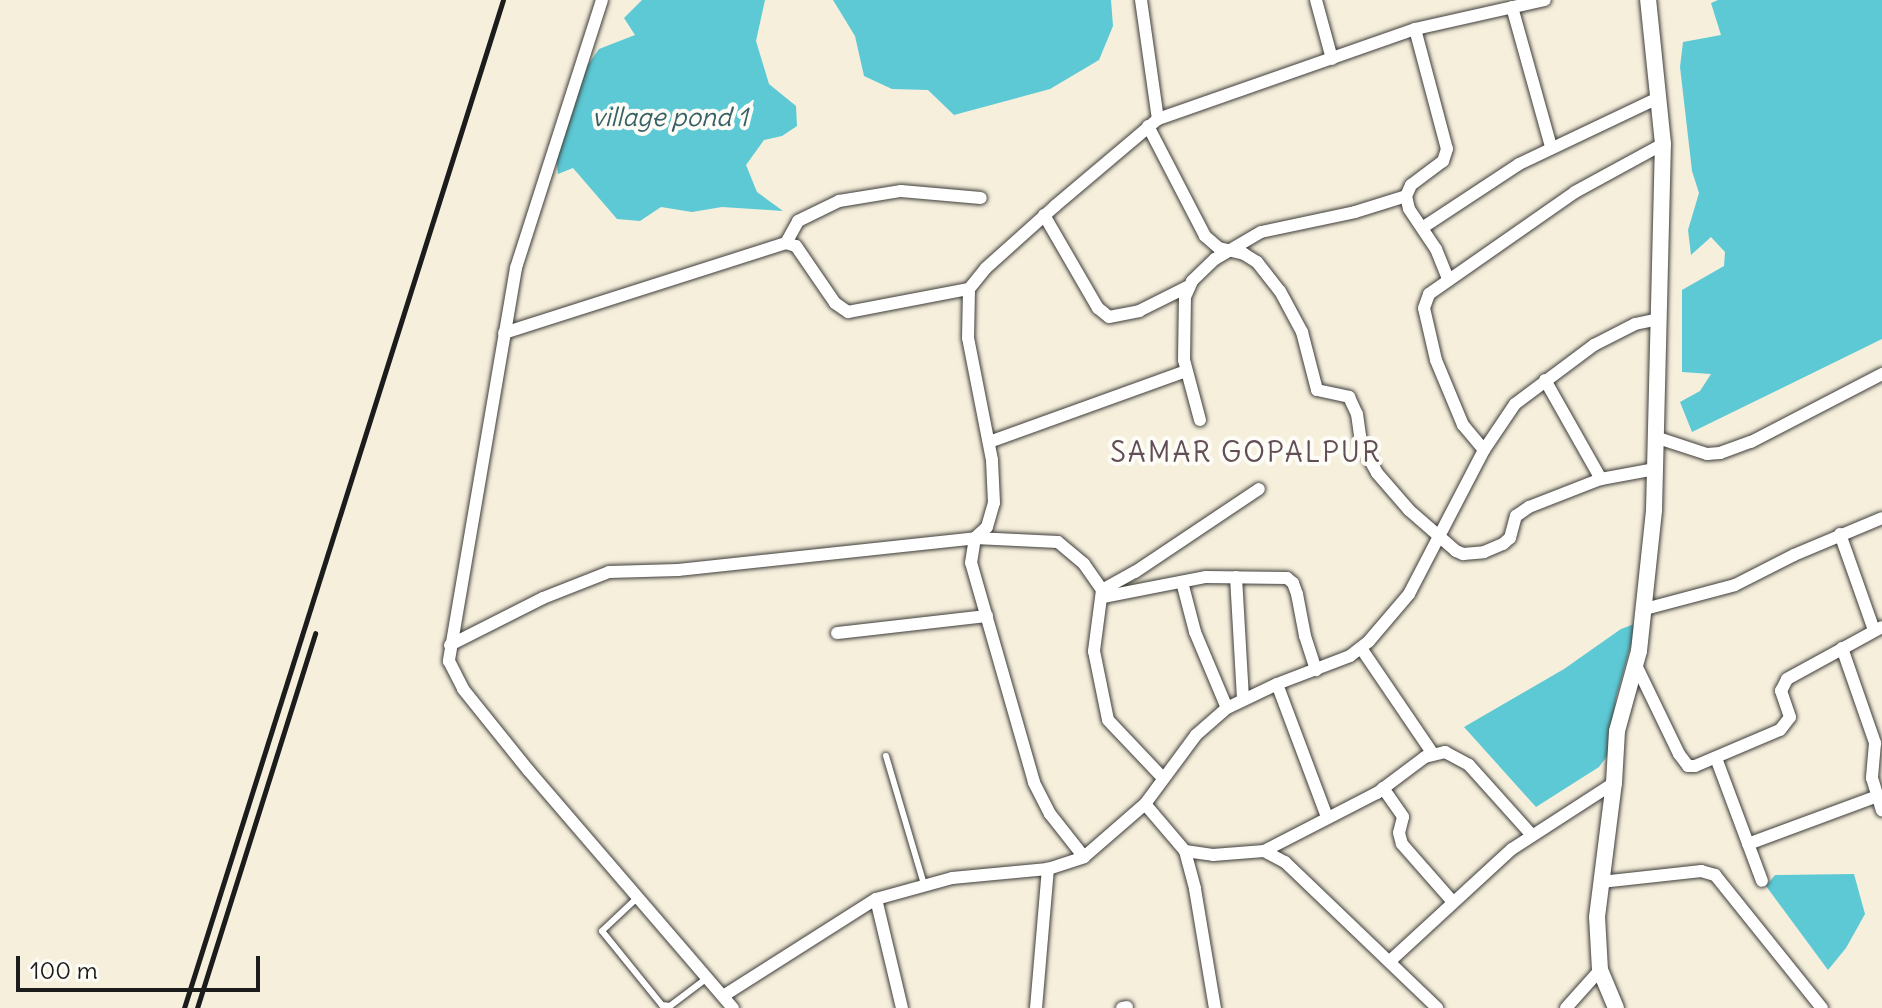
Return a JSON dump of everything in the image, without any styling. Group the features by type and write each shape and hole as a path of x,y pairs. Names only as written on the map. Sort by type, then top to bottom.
{"street":[{"path":"602,0 529,224 504,333 450,645 453,675 733,1008"},
{"path":"1141,0 1153,123 1205,236 1219,248 1257,262 1280,291 1302,332 1317,390 1349,397 1357,414 1366,456 1409,510 1463,554 1484,552 1506,542 1512,523 1520,512 1601,479 1655,469"},
{"path":"1316,0 1332,59"},
{"path":"504,333 786,243 796,246 835,303 848,312 969,289 1044,215 1153,123 1415,29 1545,0"},
{"path":"1616,1008 1600,970 1597,929 1617,731 1636,665 1645,609 1652,553 1655,469 1663,144 1648,0"},
{"path":"1512,7 1551,147"},
{"path":"1415,29 1447,149 1443,161 1411,185 1406,196 1409,209 1436,249 1448,278"},
{"path":"1422,228 1488,183 1551,147 1658,98"},
{"path":"1484,450 1463,425 1453,403 1426,322 1426,301 1434,288 1575,192 1663,144"},
{"path":"786,243 798,221 839,201 901,191 981,198"},
{"path":"1044,215 1098,308 1109,317 1139,311 1187,287 1215,259 1274,228 1355,212 1406,196"},
{"path":"1187,287 1186,371 1200,420"},
{"path":"969,289 968,338 989,442 994,503 987,527 975,538 971,563 1040,797 1084,857"},
{"path":"723,996 876,899 924,884 1048,869 1084,857 1145,804 1196,735 1227,708 1277,684 1350,656 1361,648 1404,601 1484,450 1515,404 1613,335 1658,319"},
{"path":"989,442 1186,371"},
{"path":"1655,437 1707,454 1734,449 1882,374"},
{"path":"1545,380 1601,479"},
{"path":"1103,593 1259,489"},
{"path":"1645,609 1735,585 1840,534 1882,518"},
{"path":"1636,665 1684,763 1695,766 1716,758 1788,723 1790,717 1782,697 1782,685 1795,673 1878,628 1840,534"},
{"path":"450,645 555,593 609,572 678,570 975,538 1058,542 1084,564 1103,593 1094,651 1104,711 1115,730 1163,778"},
{"path":"1103,593 1236,577 1281,577 1293,583 1316,670"},
{"path":"1236,577 1243,699"},
{"path":"1182,582 1195,632 1227,708"},
{"path":"837,633 987,616"},
{"path":"1361,648 1433,754"},
{"path":"1842,648 1875,743 1872,778 1875,797 1882,811"},
{"path":"1277,684 1327,817"},
{"path":"1185,851 1213,855 1264,851 1383,788 1398,774 1433,754 1445,752 1469,765 1531,834"},
{"path":"1716,758 1762,881"},
{"path":"1390,961 1531,834 1614,783"},
{"path":"1383,788 1403,817 1399,833 1402,844 1453,902"},
{"path":"1748,844 1875,797"},
{"path":"1145,804 1185,851 1195,889 1215,1008"},
{"path":"1264,851 1285,862 1390,961 1432,1007"},
{"path":"1036,1008 1048,869"},
{"path":"1601,882 1701,871 1715,875 1822,1008"},
{"path":"876,899 902,1008"},
{"path":"1566,1008 1600,970"}],"lane":[{"path":"886,756 924,884"},
{"path":"638,897 602,931 662,1005 670,1006 707,978"}],"water":[{"name":"village pond 1","path":"642,0 765,0 756,41 769,84 796,106 797,126 782,136 764,140 746,165 757,192 783,211 722,207 692,212 661,207 640,221 617,219 573,168 558,174 556,158 587,66 599,49 635,35 624,18"},
{"path":"833,0 1111,0 1113,26 1099,60 1050,89 954,115 928,90 892,89 864,76 855,36"},
{"path":"1718,0 1882,0 1882,339 1692,432 1680,402 1700,391 1711,374 1682,372 1682,290 1724,266 1725,252 1711,237 1691,255 1688,230 1699,193 1692,171 1680,67 1683,42 1721,35 1711,3"},
{"path":"1637,623 1616,698 1607,756 1599,767 1536,807 1464,727 1564,669 1621,629"},
{"path":"1854,874 1865,914 1846,948 1828,970 1766,886 1775,875"}],"railway":[{"path":"184,1008 503,0"},
{"path":"197,1008 315,633"}],"district":[{"name":"SAMAR GOPALPUR","path":"1246,452"}]}
